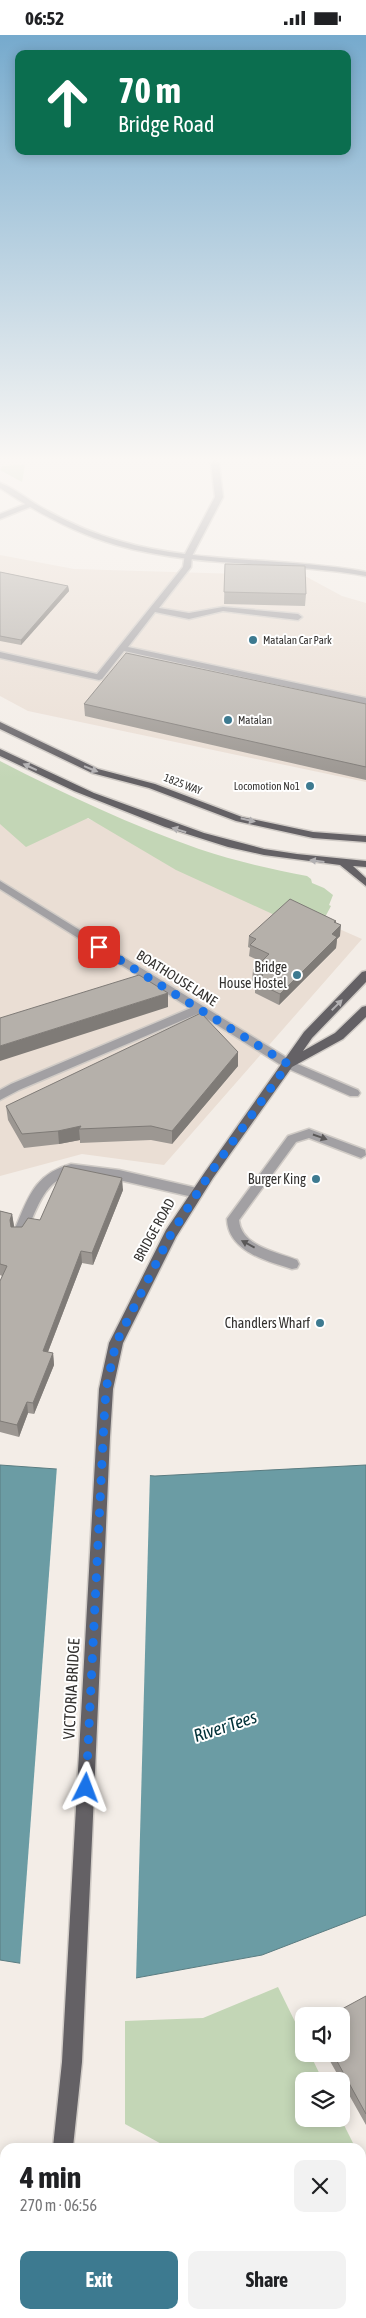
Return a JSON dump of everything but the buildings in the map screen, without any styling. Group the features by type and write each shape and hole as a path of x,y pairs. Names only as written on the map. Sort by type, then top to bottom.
{"main road":[{"name":"1825 WAY","path":"0,725 95,771 152,786 240,819 313,835 366,839"},
{"path":"0,752 80,790 167,827 226,844 281,856 366,864"},
{"path":"343,863 366,883"},
{"name":"BRIDGE ROAD","path":"103,1437 106,1389 116,1343 171,1234 197,1193 308,1035 366,975"},
{"name":"BRIDGE ROAD","path":"288,1064 339,1036 366,1010"},
{"name":"VICTORIA BRIDGE","path":"63,2143 72,2062 103,1437"}],"street":[{"path":"0,655 99,677 187,567"},
{"path":"320,567 366,574"},
{"path":"154,609 189,616 223,609 298,617"},
{"path":"122,648 366,701"},
{"name":"BOATHOUSE LANE","path":"0,884 288,1064 354,1093"},
{"path":"0,1097 16,1087 198,1009"},
{"path":"292,1264 244,1243 235,1236 232,1227 233,1219 292,1139 310,1133 361,1153"},
{"path":"20,1233 42,1185 52,1177 71,1169 118,1175 197,1193"}],"shaded area":[{"path":"0,567 61,567 74,569 305,576 342,596 366,603 366,782 28,711 0,696"},
{"path":"0,780 362,939 164,1165 82,1154 0,1176"}],"green space":[{"path":"0,761 98,808 174,840 239,861 307,876 311,879 312,883 324,888 333,895 329,905 331,906 323,921 279,917 176,870 88,818 26,847 0,824"},
{"path":"278,1987 295,2022 295,2062 314,2062 319,2072 295,2072 295,2127 345,2127 353,2143 160,2143 125,2124 125,2021 203,2018"}],"water":[{"name":"River Tees","path":"0,1465 155,1476 366,1465 366,1915 262,1955 125,1980 0,1960"}],"pier":[{"path":"57,1466 150,1473 136,1980 125,1982 20,1966"}],"place":[{"name":"Matalan Car Park","path":"253,640"},
{"name":"Matalan","path":"228,720"},
{"name":"Locomotion No1","path":"310,786"},
{"name":"Bridge House Hostel","path":"297,975"},
{"name":"Burger King","path":"316,1179"},
{"name":"Chandlers Wharf","path":"320,1323"}],"route":[{"path":"86,1788 106,1389 116,1343 171,1234 209,1175 288,1064 260,1049 99,947"}]}
